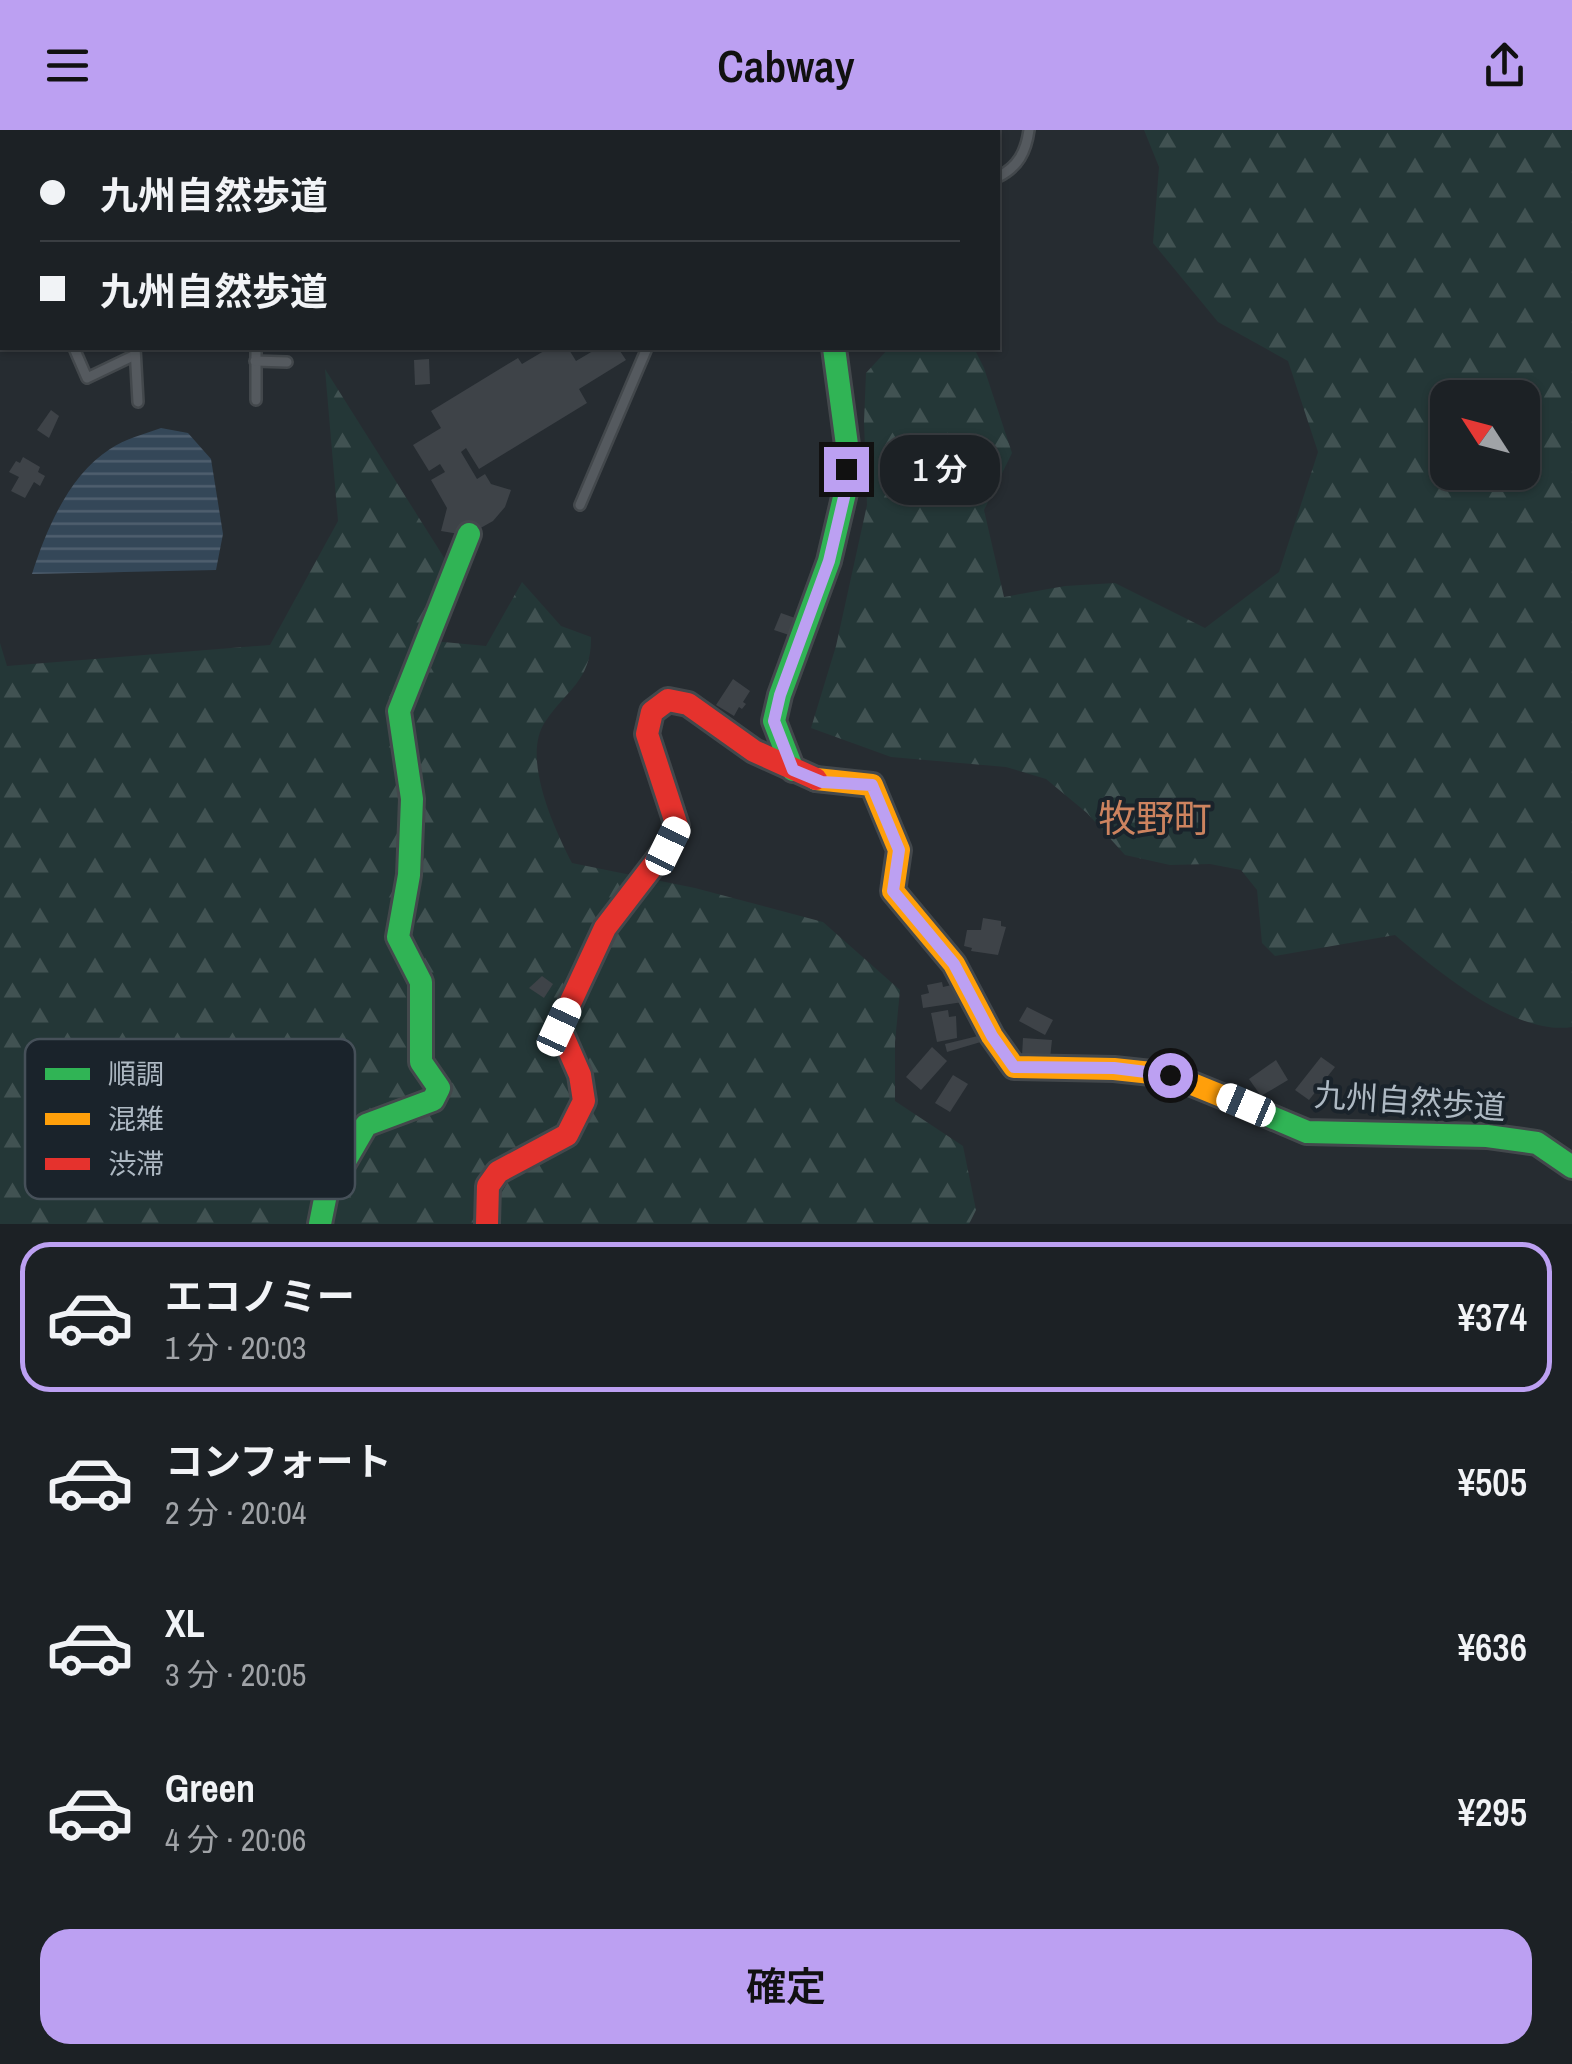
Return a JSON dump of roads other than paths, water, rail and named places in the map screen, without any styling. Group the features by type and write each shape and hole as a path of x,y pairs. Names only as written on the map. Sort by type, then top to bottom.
{"street":[{"path":"793,770 774,721 829,561 845,493 848,446 834,350"},
{"path":"355,1144 366,1125 434,1100 439,1088 420,1062 421,982 398,937 410,875 412,798 398,711 469,534"},
{"path":"486,1224 488,1186 498,1172 567,1135 576,1122 584,1102 580,1076 559,1027 605,928 668,846 677,826 647,734 652,712 668,700 688,704 754,751 793,770"},
{"name":"九州自然歩道","path":"793,770 822,782 872,785 899,850 893,891 954,964 992,1036 1014,1067 1114,1068 1170,1075 1307,1132 1487,1136 1537,1144 1572,1167"},
{"path":"320,1224 325,1199"}],"lane":[{"path":"1000,175 1011,170 1026,149 1029,130"},
{"path":"75,350 88,378 135,351 138,402"},
{"path":"256,350 256,400"},
{"path":"580,506 646,350"},
{"path":"255,361 288,362"}],"water":[{"path":"161,428 188,433 211,459 223,534 216,570 32,574 52,522 82,473 116,445"}],"district":[{"name":"牧野町","path":"1155,818"}]}
